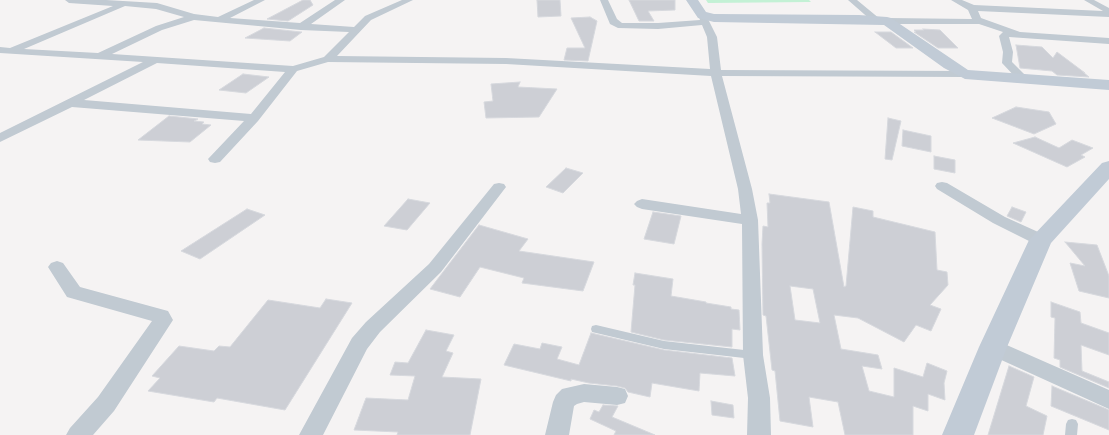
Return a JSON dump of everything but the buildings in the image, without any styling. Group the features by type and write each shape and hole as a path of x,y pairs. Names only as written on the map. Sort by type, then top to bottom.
{"street":[{"path":"71,0 127,3 142,2 193,16 218,20 355,30"},
{"path":"218,20 261,0"},
{"path":"301,27 341,0"},
{"path":"328,58 368,18 409,0"},
{"path":"604,0 615,24 621,26 686,25 704,19 965,22 975,22 977,20 1018,34"},
{"path":"692,0 704,19 712,37 716,73 745,189 750,220 753,355 759,398 760,435"},
{"path":"852,0 949,66 965,74"},
{"path":"955,0 972,8 1109,13"},
{"path":"1088,0 1109,13"},
{"path":"11,50 127,3"},
{"path":"1039,3 1061,11"},
{"path":"972,8 977,20"},
{"path":"100,56 159,28 193,16"},
{"path":"1022,78 1008,66 1006,60 1008,52 1004,36 1006,34 1109,41"},
{"path":"0,50 293,69 328,58 516,61 592,67 716,73 965,74 1109,85"},
{"path":"0,138 158,60"},
{"path":"215,159 254,118 293,69"},
{"path":"72,103 254,118"},
{"path":"958,435 993,347 1042,240 1109,167"},
{"path":"942,186 998,220 1042,240"},
{"path":"311,435 359,344 373,327 435,268 499,187"},
{"path":"642,204 750,220"},
{"path":"57,267 74,292 88,298 161,316 163,320 106,404 78,435"},
{"path":"993,347 1109,400"},
{"path":"557,435 564,402 570,396 584,393 618,396"}],"lane":[{"path":"596,329 664,345 753,355"}],"green space":[{"path":"706,0 809,0 811,2 708,3"}]}
